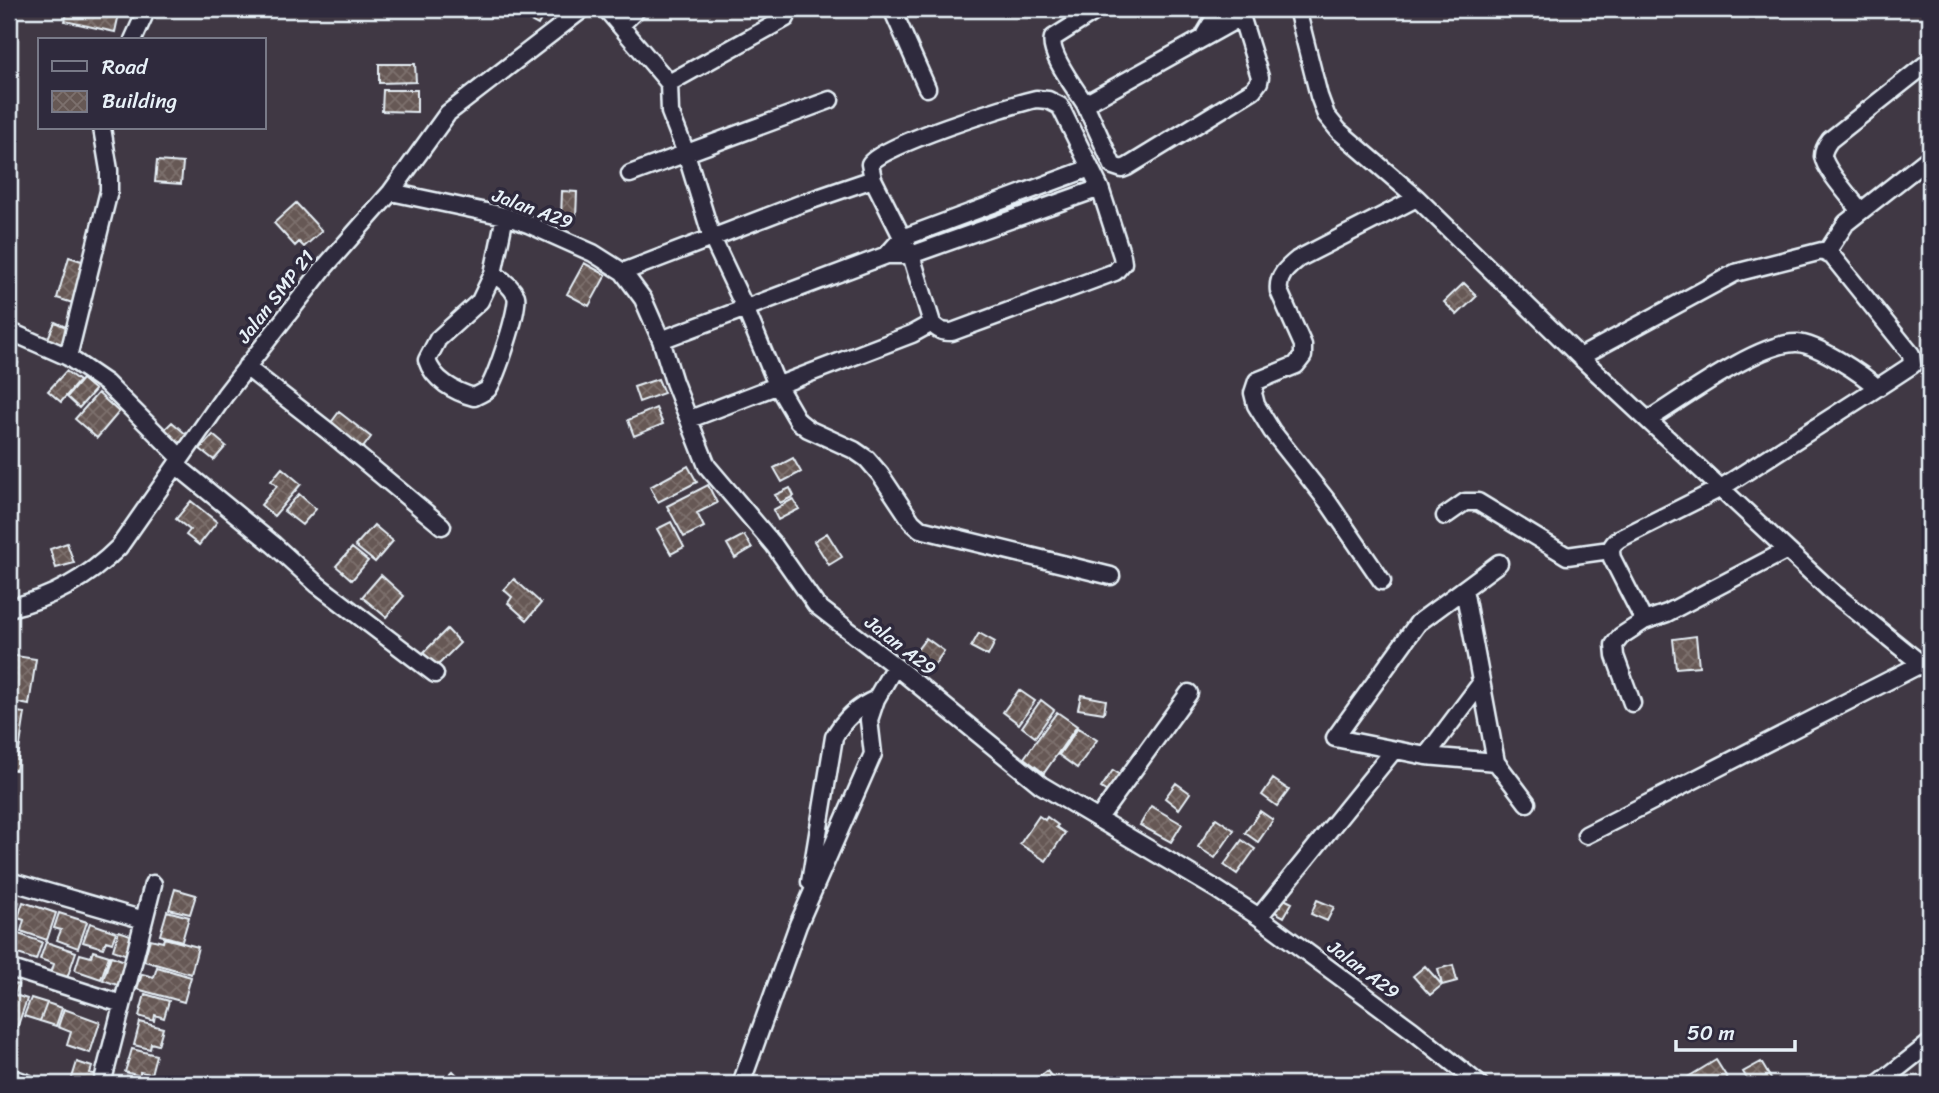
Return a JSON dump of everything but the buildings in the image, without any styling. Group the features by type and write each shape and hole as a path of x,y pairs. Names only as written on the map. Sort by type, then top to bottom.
{"street":[{"path":"134,38 147,9"},
{"name":"Jalan SMP 21","path":"9,608 51,596 103,563 119,547 246,367 323,269 391,192 448,113 583,9"},
{"path":"606,9 668,83 670,113 686,153 712,238 777,384 798,421 808,429 854,450 867,459 912,522 920,529 1111,576"},
{"path":"621,25 637,9"},
{"path":"892,9 927,88"},
{"path":"1085,104 1240,13 1260,77 1253,90 1127,167 1122,169 1113,166 1085,104 1054,53 1051,42 1052,38 1099,9"},
{"path":"1204,36 1220,9"},
{"path":"1297,9 1326,115 1339,131 1416,198 1580,357 1830,590 1926,668 1586,835"},
{"path":"668,83 786,18"},
{"path":"1860,210 1828,167 1823,156 1825,147 1830,140 1930,61"},
{"path":"1036,99 1048,100 1060,106 1100,188 1122,256 1121,267 1115,272 952,332 944,332 932,323 911,255 873,179 870,164 881,153 957,123 1036,99"},
{"path":"630,174 830,100"},
{"path":"68,357 109,191 109,170 102,130"},
{"path":"1827,252 1846,223 1860,210 1876,201 1930,157"},
{"path":"887,256 902,237 1090,168"},
{"path":"623,272 873,179"},
{"path":"661,340 887,256 911,255 1100,188"},
{"name":"Jalan A29","path":"391,192 505,216 593,253 623,272 643,299 661,340 674,382 707,466 774,545 816,605 1041,785 1259,917 1412,1030 1479,1084"},
{"path":"1382,581 1328,502 1272,431 1256,405 1253,393 1257,382 1296,365 1303,356 1303,345 1279,292 1278,283 1284,271 1298,259 1416,198"},
{"path":"493,274 505,281 516,296 517,306 508,340 487,390 474,397 441,381 430,369 428,360 438,339 481,301 493,274 505,216"},
{"path":"1580,357 1735,273 1815,251 1827,252 1911,354 1912,365 1721,488 1612,544 1612,558 1644,621"},
{"path":"690,419 912,334 932,323"},
{"path":"9,331 68,357 106,383 179,461 318,585 435,674"},
{"path":"1648,420 1748,359 1779,346 1796,343 1808,345 1858,372 1877,388"},
{"path":"246,367 442,526"},
{"path":"1445,516 1465,502 1478,502 1567,556 1610,550"},
{"path":"1632,703 1614,645 1621,636 1644,621 1667,613 1787,550"},
{"path":"1496,762 1426,756 1335,738 1418,623 1499,563"},
{"path":"1464,589 1496,762 1527,803"},
{"path":"741,1084 807,905 873,754 869,720 876,699 895,666"},
{"path":"1426,756 1481,683"},
{"path":"1098,819 1189,693"},
{"path":"807,905 834,737 843,721 865,703 876,699"},
{"path":"1259,917 1394,750"},
{"path":"9,881 144,920"},
{"path":"103,1084 153,884"},
{"path":"9,968 122,1004"},
{"path":"1887,1083 1930,1043"},
{"path":"9,1077 29,1084"}]}
